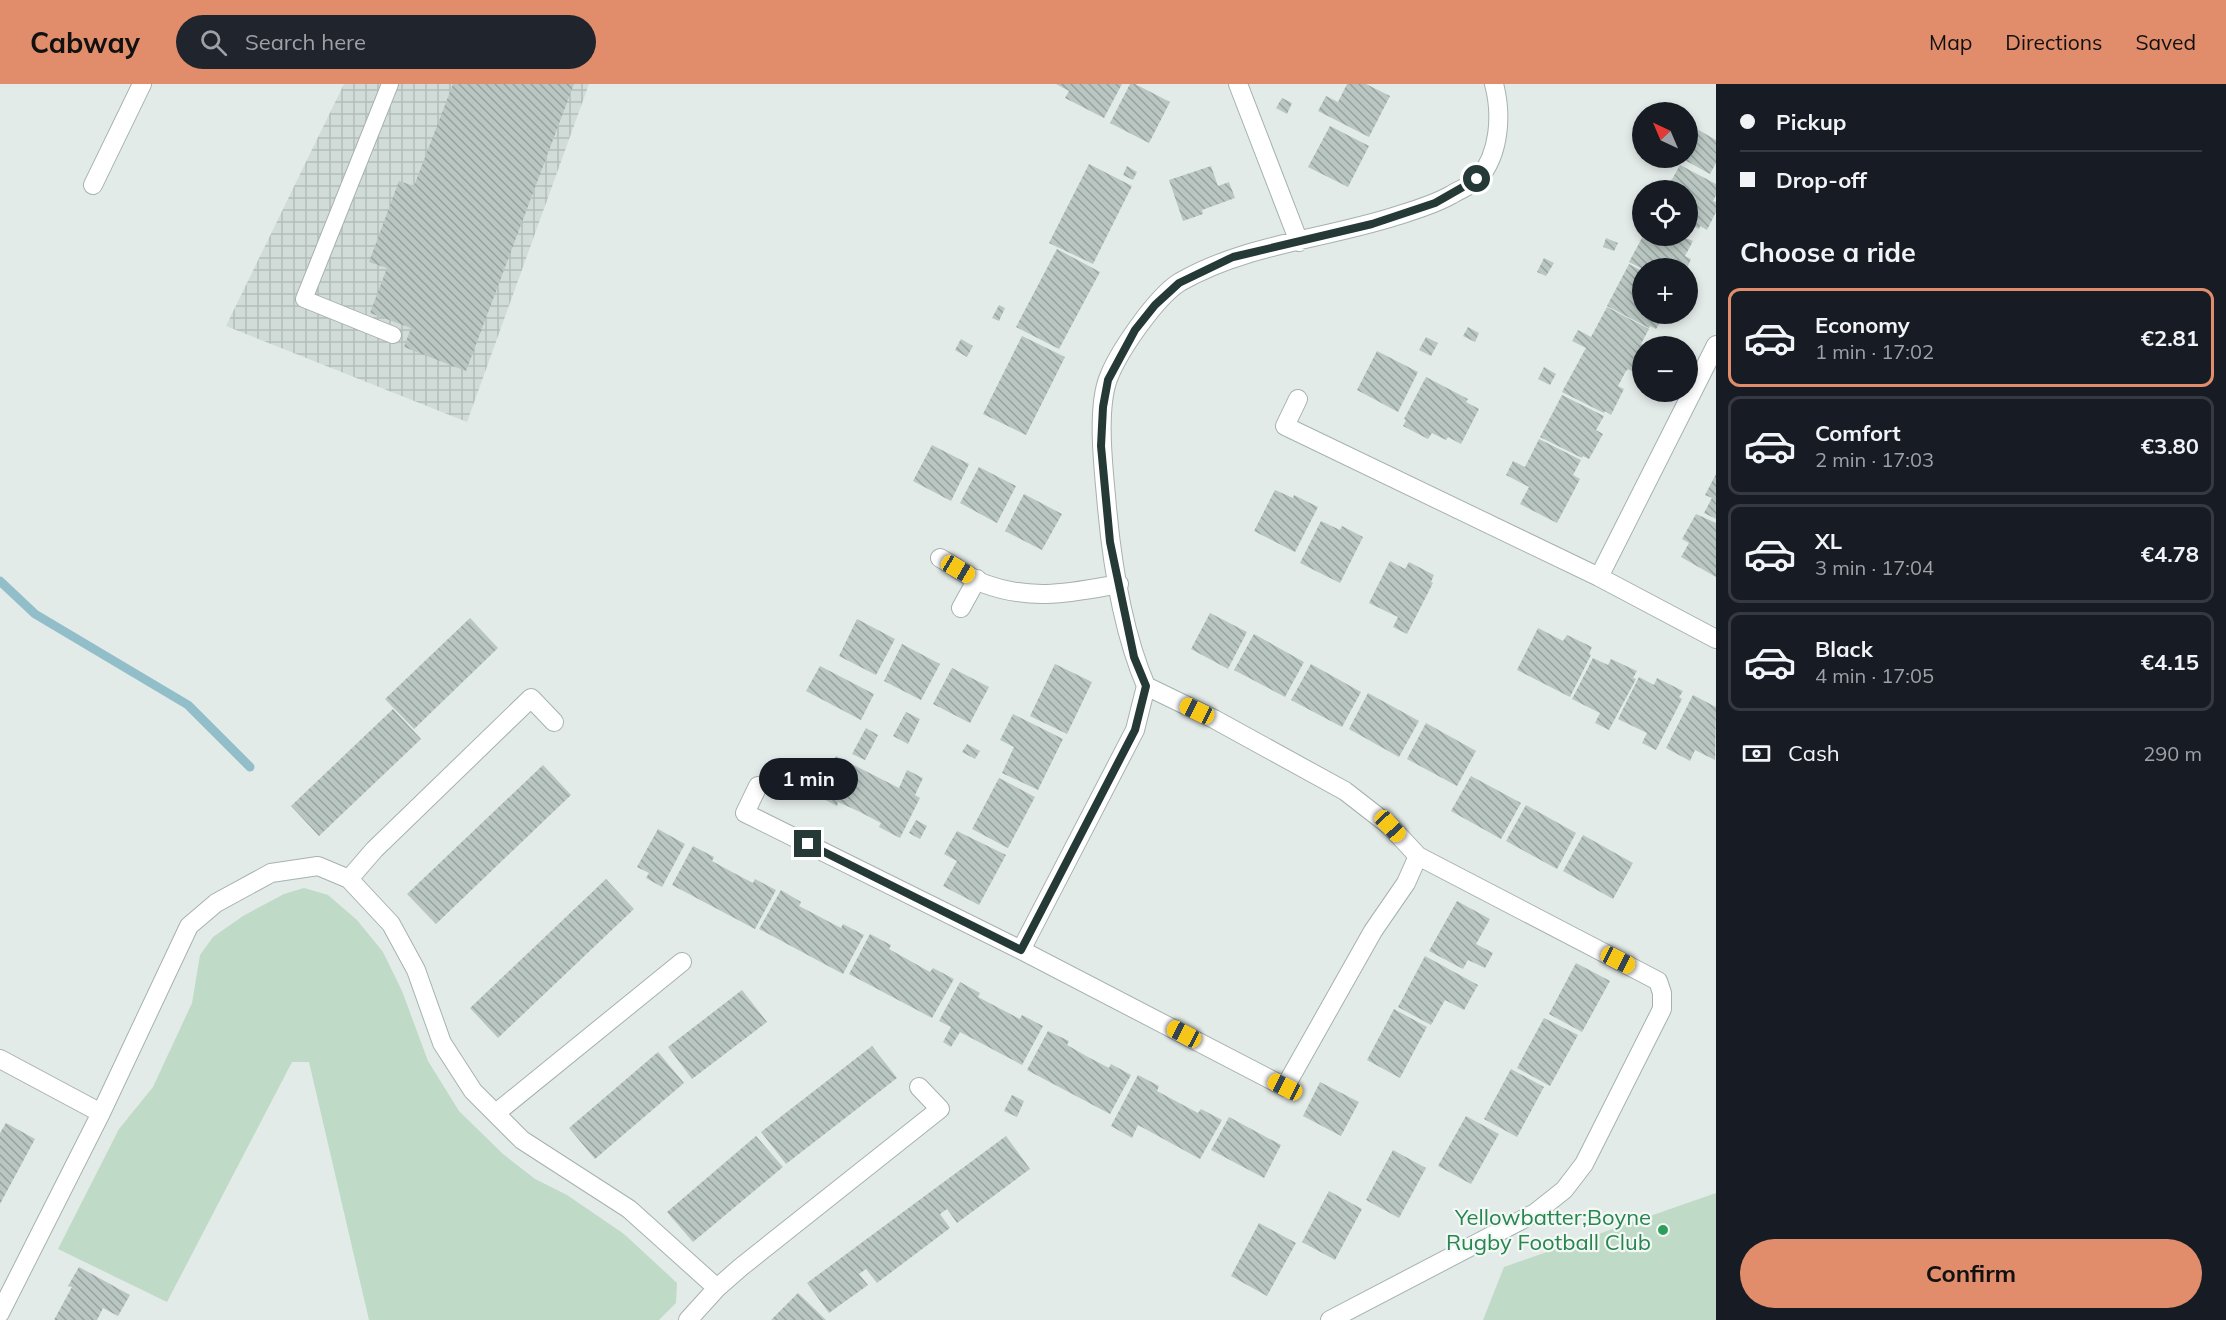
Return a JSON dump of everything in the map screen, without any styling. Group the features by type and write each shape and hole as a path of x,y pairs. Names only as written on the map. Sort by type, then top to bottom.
{"street":[{"path":"93,185 142,84"},
{"path":"1238,84 1299,242"},
{"path":"1021,950 1135,730 1146,686 1134,657 1110,542 1101,446 1103,407 1108,380 1135,330 1155,305 1179,283 1233,257 1372,224 1435,203 1477,179 1487,163 1499,124 1498,98 1494,84"},
{"path":"1599,577 1716,345"},
{"path":"1298,399 1285,426 1599,577 1716,639"},
{"path":"940,558 977,579 1023,595 1069,594 1119,584"},
{"path":"961,608 977,579"},
{"path":"1146,686 1214,719 1345,792 1390,826 1418,856 1658,981 1662,993 1662,1009 1584,1164 1564,1190 1535,1213 1358,1314 1330,1320"},
{"path":"350,879 374,850 531,698 554,723"},
{"path":"758,786 745,813 1021,950 1285,1087 1373,931 1406,883 1418,856"},
{"path":"0,1313 101,1113 189,926 216,903 271,873 318,866 350,879 391,924 416,970 442,1043 473,1091 522,1140 629,1209 717,1288"},
{"path":"495,1113 682,962"},
{"path":"0,1059 101,1113"},
{"path":"688,1320 717,1288 940,1109 919,1087"}],"lane":[{"path":"390,84 304,299 393,335"}],"shaded area":[{"path":"344,84 589,84 467,422 226,326"}],"green space":[{"path":"304,888 328,895 357,920 383,952 402,991 428,1061 459,1111 503,1154 535,1179 567,1195 624,1234 677,1283 676,1303 659,1320 369,1320 309,1062 292,1062 167,1302 58,1249 119,1129 153,1087 192,1003 200,955 213,937 243,916 284,894"},
{"name":"Yellowbatter;Boyne Rugby Football Club","path":"1716,1193 1716,1320 1483,1320 1504,1267"}],"building":[{"path":"453,84 574,84 466,371 404,347 411,328 370,313 387,268 369,262 399,181 414,186"},
{"path":"1056,84 1122,84 1104,118 1065,98 1069,91"},
{"path":"1130,84 1135,84 1170,102 1149,143 1110,123"},
{"path":"1347,84 1366,84 1390,96 1369,137 1318,111 1326,96 1338,102"},
{"path":"1282,98 1292,103 1287,114 1276,108"},
{"path":"1330,126 1369,146 1348,187 1308,167"},
{"path":"1698,130 1716,140 1716,163 1710,174 1698,167"},
{"path":"1089,164 1132,186 1093,264 1049,243"},
{"path":"1127,166 1137,172 1133,180 1123,175"},
{"path":"1211,166 1218,186 1229,182 1235,198 1202,210 1203,214 1183,221 1169,180"},
{"path":"1678,168 1686,168 1716,184 1716,195 1713,201 1716,202 1716,212 1707,230 1700,226 1698,228 1698,180 1672,180"},
{"path":"1606,238 1618,243 1614,251 1603,247"},
{"path":"1638,246 1690,246 1685,256 1689,258 1632,258 1632,264 1629,262"},
{"path":"1057,249 1100,272 1059,349 1016,327"},
{"path":"1544,258 1554,263 1546,276 1537,272"},
{"path":"1629,264 1632,266 1632,319 1607,306"},
{"path":"999,305 1005,308 999,321 992,318"},
{"path":"1607,307 1632,320 1632,324 1639,324 1649,329 1645,336 1632,336 1632,371 1628,369 1626,371 1618,386 1624,389 1611,415 1562,392 1586,348 1572,341 1578,330 1591,337"},
{"path":"1641,324 1659,324 1656,329 1650,326 1649,328"},
{"path":"1468,327 1479,333 1475,342 1463,336"},
{"path":"1022,336 1065,357 1026,435 983,414"},
{"path":"1426,337 1438,343 1431,356 1419,350"},
{"path":"961,339 973,346 967,357 955,350"},
{"path":"1377,351 1418,372 1398,412 1357,390"},
{"path":"1544,367 1556,374 1550,385 1538,379"},
{"path":"1426,377 1468,399 1466,402 1479,409 1461,444 1448,437 1446,440 1432,433 1428,439 1403,426 1406,420 1404,419"},
{"path":"1562,395 1604,416 1596,430 1603,434 1589,459 1583,456 1582,458 1540,437"},
{"path":"1539,439 1581,460 1573,475 1580,479 1557,523 1520,504 1529,487 1506,475 1513,461 1525,467"},
{"path":"932,445 969,464 951,501 913,481"},
{"path":"979,467 1016,486 997,523 960,503"},
{"path":"1716,474 1716,519 1704,513 1712,498 1705,495"},
{"path":"1275,490 1293,498 1294,495 1318,507 1295,552 1254,531"},
{"path":"1024,494 1062,514 1042,550 1005,531"},
{"path":"1696,514 1716,523 1716,577 1681,557 1689,543 1682,539"},
{"path":"1321,521 1340,530 1342,526 1363,537 1340,583 1300,563"},
{"path":"1390,561 1405,569 1409,562 1434,575 1431,582 1433,583 1407,634 1393,627 1398,617 1369,603"},
{"path":"1210,613 1247,632 1228,669 1191,649"},
{"path":"470,618 498,648 414,729 385,699"},
{"path":"857,619 895,639 876,675 839,656"},
{"path":"1538,628 1563,641 1567,635 1592,647 1589,654 1591,655 1570,697 1517,670"},
{"path":"1254,634 1304,662 1285,697 1234,670"},
{"path":"902,644 940,664 921,700 884,681"},
{"path":"1593,658 1608,665 1611,659 1637,671 1633,678 1636,679 1609,730 1595,723 1600,713 1572,699"},
{"path":"1055,664 1092,682 1067,734 1030,716"},
{"path":"1311,664 1361,692 1342,727 1291,700"},
{"path":"820,666 874,694 861,720 806,691"},
{"path":"952,668 989,687 970,723 933,704"},
{"path":"1639,677 1654,685 1657,678 1683,691 1679,697 1682,699 1656,750 1642,743 1647,733 1618,719"},
{"path":"1368,693 1419,721 1399,757 1349,729"},
{"path":"1693,695 1716,707 1715,760 1695,750 1690,761 1666,748"},
{"path":"393,709 421,739 319,836 291,806"},
{"path":"906,712 920,719 908,744 893,736"},
{"path":"1013,714 1063,739 1038,790 1002,773 1014,747 1000,740"},
{"path":"1426,723 1476,751 1457,786 1407,759"},
{"path":"866,728 878,735 865,760 852,754"},
{"path":"967,744 980,751 975,759 962,752"},
{"path":"836,756 899,788 907,770 923,778 915,795 920,798 900,838 879,827 881,823 860,812 838,802 837,806 816,795"},
{"path":"543,765 571,795 436,924 407,894"},
{"path":"1471,776 1521,803 1501,839 1451,811"},
{"path":"999,778 1035,797 1008,848 972,829"},
{"path":"1526,805 1576,833 1557,869 1506,841"},
{"path":"916,820 927,826 920,839 909,833"},
{"path":"658,829 685,844 662,887 646,878 649,873 637,867"},
{"path":"957,831 1006,855 979,905 943,886 957,861 944,854"},
{"path":"1583,835 1633,863 1613,899 1563,871"},
{"path":"693,846 714,857 712,861 732,872 753,883 755,879 776,890 755,929 672,885"},
{"path":"606,879 634,909 498,1038 470,1008"},
{"path":"781,890 801,902 799,906 841,928 843,924 864,935 843,974 759,929"},
{"path":"1457,901 1490,919 1476,944 1493,953 1485,968 1468,960 1463,969 1429,951"},
{"path":"870,934 891,945 889,949 930,972 933,968 954,979 932,1018 849,974"},
{"path":"1425,956 1478,985 1464,1010 1445,1000 1431,1025 1398,1007"},
{"path":"1576,963 1610,981 1582,1032 1549,1014"},
{"path":"960,982 980,993 978,997 1020,1019 1022,1015 1043,1026 1022,1065 960,1032 951,1047 943,1042 951,1027 939,1021"},
{"path":"742,990 767,1022 692,1079 668,1047"},
{"path":"1394,1009 1427,1027 1400,1078 1367,1060"},
{"path":"1544,1018 1578,1035 1550,1086 1517,1068"},
{"path":"1048,1031 1069,1041 1067,1045 1088,1057 1109,1068 1111,1064 1131,1075 1110,1114 1027,1070"},
{"path":"872,1046 897,1078 786,1164 761,1132"},
{"path":"658,1052 684,1083 595,1159 569,1128"},
{"path":"1511,1069 1544,1087 1517,1137 1484,1119"},
{"path":"1138,1075 1159,1086 1157,1091 1198,1113 1201,1109 1222,1120 1200,1159 1138,1125 1132,1138 1111,1126"},
{"path":"1320,1082 1359,1102 1341,1136 1303,1116"},
{"path":"1012,1095 1024,1101 1017,1117 1004,1111"},
{"path":"1466,1116 1499,1134 1471,1184 1438,1166"},
{"path":"1229,1117 1281,1145 1264,1178 1211,1150"},
{"path":"6,1123 35,1139 0,1204 0,1133"},
{"path":"756,1136 783,1167 693,1242 667,1212"},
{"path":"1006,1136 1030,1169 957,1223 947,1209 940,1214 950,1228 877,1283 866,1269 859,1274 868,1285 829,1313 807,1283"},
{"path":"1393,1150 1426,1168 1399,1218 1366,1200"},
{"path":"1329,1191 1362,1209 1335,1260 1302,1242"},
{"path":"1259,1223 1296,1243 1267,1296 1231,1276"},
{"path":"79,1267 130,1295 118,1316 103,1308 97,1320 54,1320 72,1287 68,1286"},
{"path":"798,1293 826,1320 771,1320"}],"waterway":[{"path":"0,581 35,614 188,705 250,767"}],"place":[{"name":"Yellowbatter;Boyne Rugby Football Club","path":"1663,1230"}],"route":[{"path":"808,844 1021,950 1135,730 1146,686 1134,657 1110,542 1101,446 1103,407 1108,380 1135,330 1155,305 1179,283 1233,257 1372,224 1435,203 1477,179"}]}
